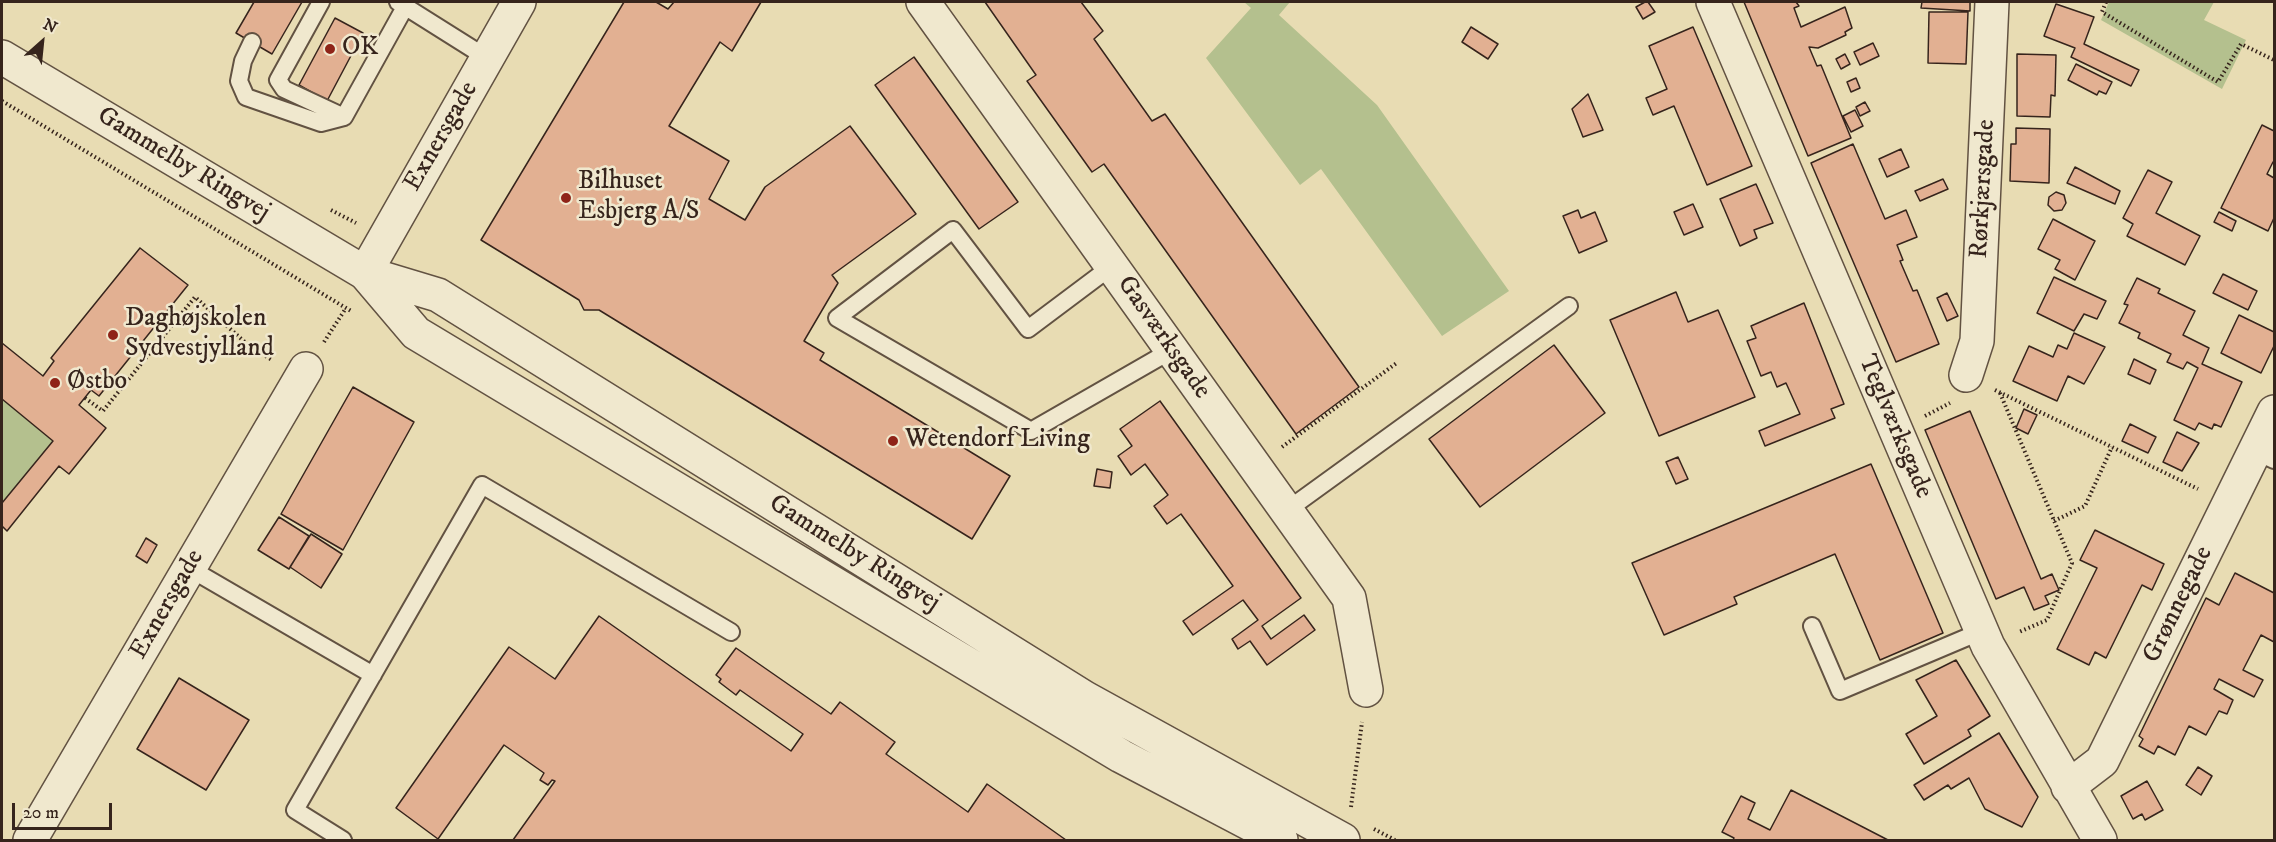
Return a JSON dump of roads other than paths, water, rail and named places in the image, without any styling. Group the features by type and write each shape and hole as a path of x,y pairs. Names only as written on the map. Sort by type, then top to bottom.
{"street":[{"name":"Exnersgade","path":"365,273 519,2"},
{"name":"Gasværksgade","path":"923,2 1349,598 1366,690"},
{"name":"Teglværksgade","path":"1713,2 1985,639 2094,838"},
{"name":"Rørkjærsgade","path":"1966,375 1977,341 1992,2"},
{"name":"Gammelby Ringvej","path":"2,57 365,273 438,295 1084,698 1346,828"},
{"name":"Gammelby Ringvej","path":"365,273 416,333 1121,756 1281,840"},
{"name":"Exnersgade","path":"30,840 306,369"},
{"name":"Grønnegade","path":"2068,787 2102,760 2229,504 2265,456 2274,412"}],"lane":[{"path":"321,2 279,80 284,89 344,117"},
{"path":"252,42 243,62 239,81 246,97 321,123 344,117 401,4 487,58"},
{"path":"1112,266 1028,329 953,230 837,318 1031,431 1172,350"},
{"path":"1286,511 1569,306"},
{"path":"343,840 295,810 482,485 731,632"},
{"path":"189,568 373,675"},
{"path":"1812,626 1840,691 1985,639"}],"place":[{"name":"OK","path":"330,49"},
{"name":"Bilhuset Esbjerg A/S","path":"566,198"},
{"name":"Daghøjskolen Sydvestjylland","path":"113,335"},
{"name":"Østbo","path":"55,383"},
{"name":"Wetendorf Living","path":"893,441"}]}
